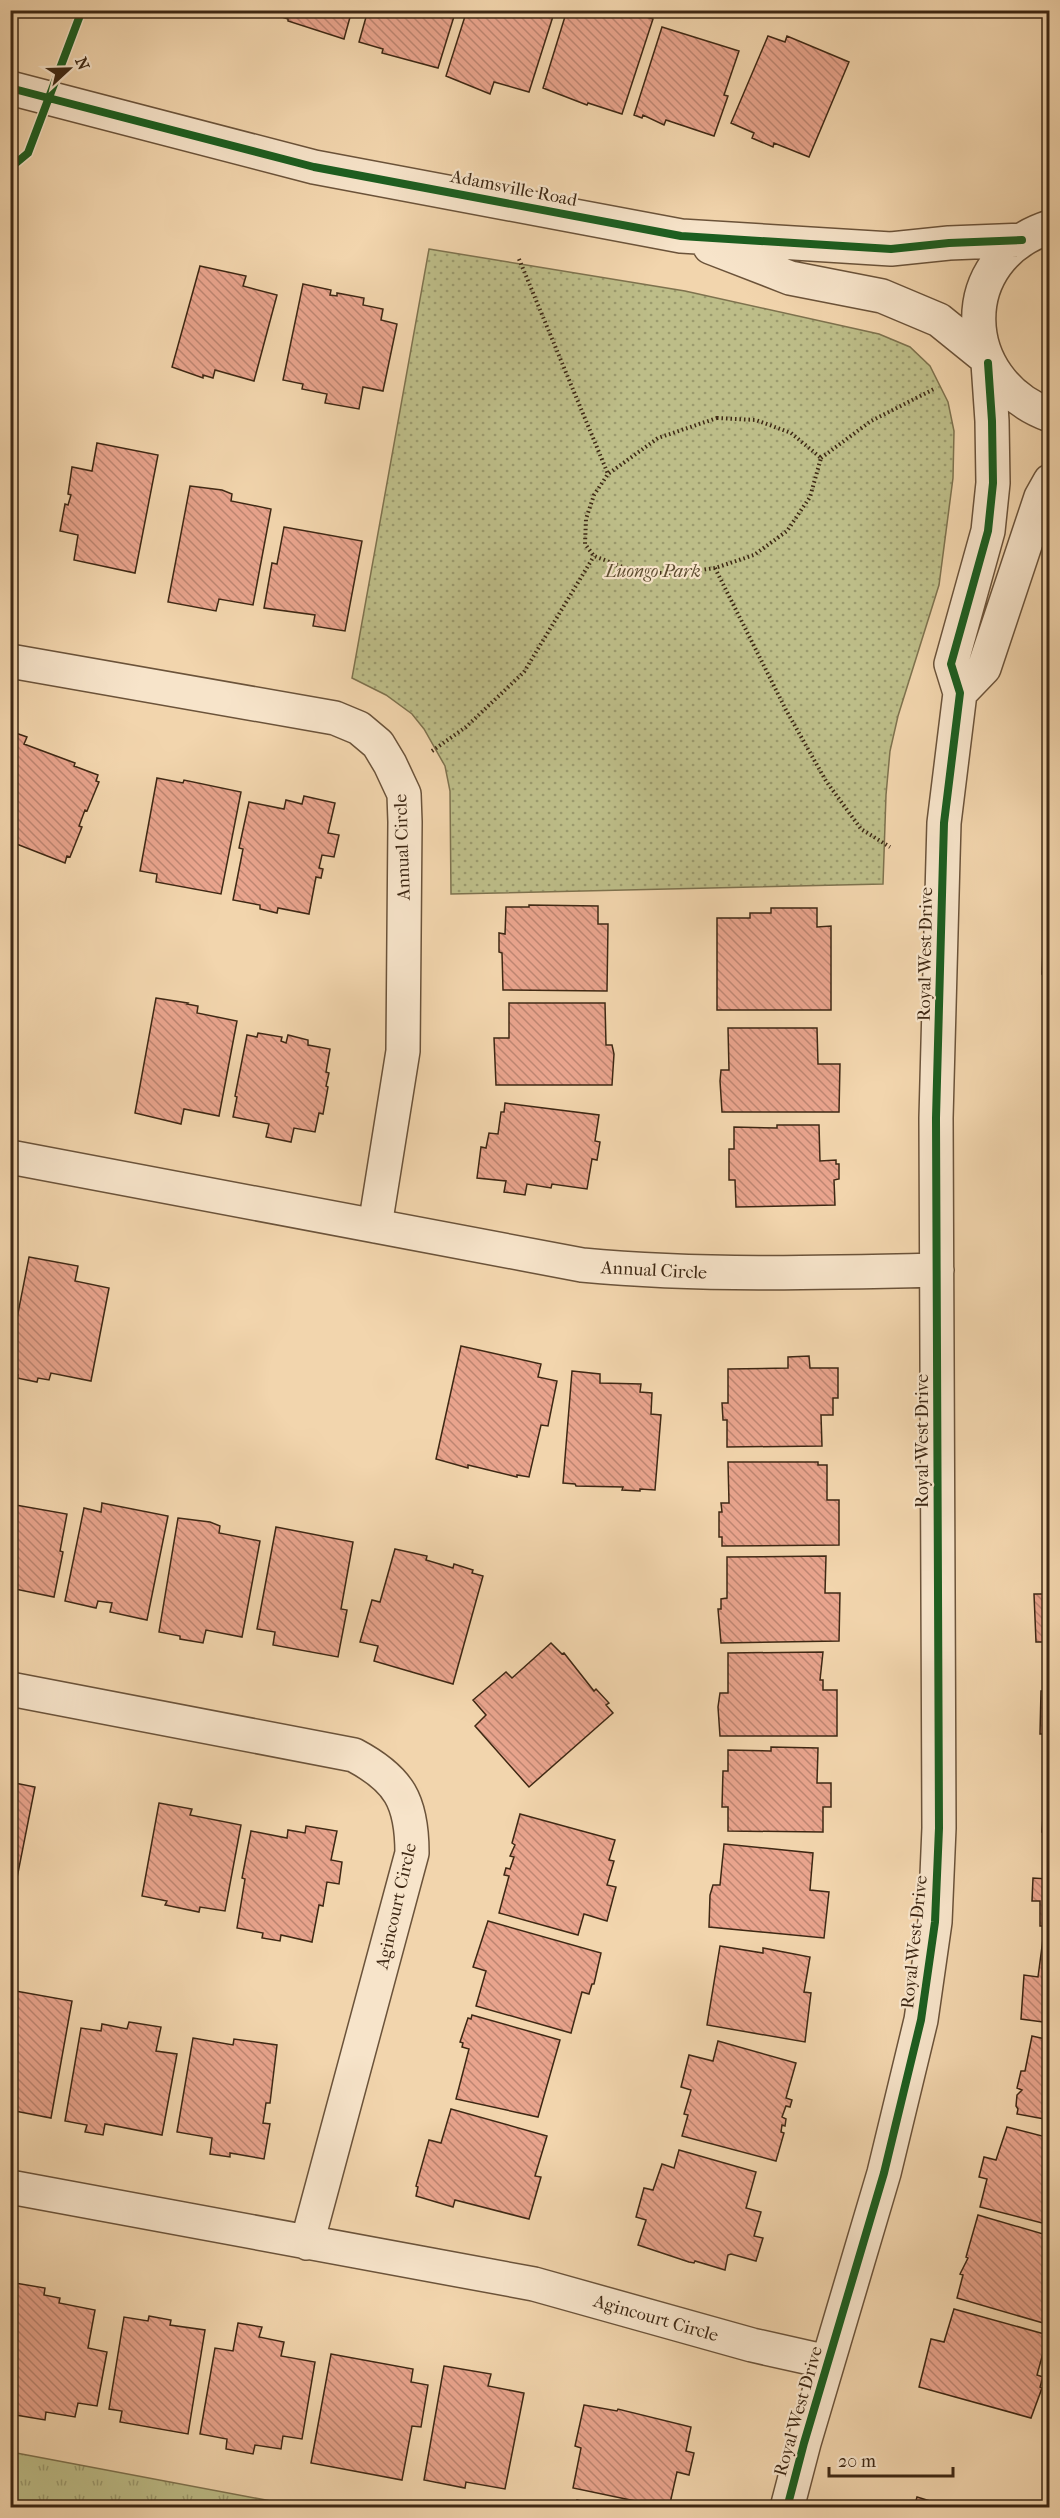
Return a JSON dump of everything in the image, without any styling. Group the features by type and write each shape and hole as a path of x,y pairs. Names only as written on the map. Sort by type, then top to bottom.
{"street":[{"name":"Adamsville Road","path":"10,88 314,166 681,236 891,249 1038,230"},
{"path":"1038,230 1008,250 989,275 979,304 979,334 987,360 1003,386 1024,404 1050,415"},
{"name":"Adamsville Road","path":"681,236 790,278 882,296 939,320 987,360"},
{"name":"Royal West Drive","path":"787,2508 884,2173 921,2020 935,1922 939,1828 936,1118 944,823 960,693 951,664 988,531 993,483 992,421 987,360"},
{"path":"960,693 984,668 1041,497 1050,481"},
{"name":"Annual Circle","path":"10,661 335,718 358,728 378,744 404,794 405,822 403,1052 375,1226"},
{"name":"Annual Circle","path":"10,1156 582,1265 662,1272 728,1274 937,1270"},
{"name":"Agincourt Circle","path":"10,1689 354,1755 376,1767 394,1784 412,1825 412,1852 307,2242"},
{"name":"Agincourt Circle","path":"10,2187 534,2284 752,2345 828,2362"}],"path":[{"path":"519,259 608,474"},
{"path":"821,458 791,434 756,420 717,418 658,438 608,474 594,495 586,519 585,544 594,556 633,570 653,573 674,574 715,568 754,555 787,531 810,497 821,458 871,421 936,388"},
{"path":"432,751 466,727 524,672 594,556"},
{"path":"715,568 786,710 826,781 861,829 890,847"}],"green space":[{"name":"Luongo Park","path":"429,249 685,291 879,334 910,347 930,366 948,402 954,431 953,478 939,585 898,716 890,751 883,884 451,894 450,791 445,766 424,729 412,714 386,695 352,678"},
{"path":"11,2452 303,2507 11,2507"}],"building":[{"path":"271,10 352,10 344,39 288,21 288,19 270,13"},
{"path":"368,10 456,10 438,68 382,53 383,49 359,42"},
{"path":"467,10 555,10 529,92 494,82 490,94 446,76"},
{"path":"567,10 626,10 653,19 622,114 588,103 587,105 543,88"},
{"path":"662,27 739,51 724,95 728,96 714,136 666,120 664,125 643,115 642,118 634,115"},
{"path":"768,36 785,42 787,36 849,62 809,157 774,143 773,147 752,138 754,133 731,123"},
{"path":"200,266 246,276 243,286 277,295 254,381 215,370 213,378 203,375 203,378 172,367"},
{"path":"303,284 331,290 330,295 337,296 337,293 364,298 363,305 383,309 381,320 397,324 383,391 363,387 359,409 325,403 327,394 302,389 303,384 283,380"},
{"path":"97,443 158,455 135,573 74,560 78,535 60,531 65,504 68,505 71,495 68,494 72,467 92,471"},
{"path":"190,486 222,490 232,494 231,501 271,509 253,605 219,599 216,611 168,602"},
{"path":"284,527 362,541 345,631 313,626 315,615 264,608 272,563 277,564"},
{"path":"10,731 27,737 24,744 75,763 74,766 98,775 96,781 99,782 87,811 85,810 79,826 82,827 70,857 67,856 65,863 14,843 10,852"},
{"path":"157,778 183,783 184,780 241,792 221,894 156,882 157,874 140,871"},
{"path":"304,796 335,803 328,833 339,835 334,857 322,855 319,868 323,869 321,878 316,877 309,914 278,908 277,913 260,909 260,905 233,900 243,849 239,848 249,802 284,809 286,800 302,804"},
{"path":"529,905 598,906 598,924 608,924 607,991 503,990 499,933 505,934 506,907 529,907"},
{"path":"771,908 817,908 817,927 831,926 831,1010 717,1010 717,918 750,918 750,913 771,913"},
{"path":"1044,926 1050,926 1050,974 1042,974"},
{"path":"156,998 188,1003 198,1006 197,1013 237,1021 219,1116 184,1109 181,1124 135,1113"},
{"path":"509,1003 605,1003 606,1045 612,1045 614,1054 612,1085 496,1085 494,1038 509,1038"},
{"path":"728,1028 817,1028 818,1064 840,1064 839,1112 722,1112 720,1081 721,1070 729,1070"},
{"path":"258,1033 282,1037 281,1041 286,1043 288,1035 308,1040 308,1045 330,1049 326,1072 329,1073 326,1086 328,1087 323,1114 319,1113 315,1132 294,1128 291,1142 266,1137 269,1124 233,1117 247,1035 257,1037"},
{"path":"505,1103 599,1115 595,1141 600,1142 597,1160 592,1159 587,1189 552,1184 551,1188 527,1184 525,1195 504,1192 506,1181 477,1178 481,1147 486,1148 489,1133 498,1134 501,1112 504,1112"},
{"path":"777,1125 819,1125 820,1161 836,1160 836,1164 839,1164 839,1179 834,1180 835,1205 736,1207 735,1180 729,1180 729,1149 734,1149 734,1127 777,1128"},
{"path":"29,1257 78,1266 75,1281 109,1288 91,1381 51,1373 49,1380 38,1378 37,1382 17,1378 18,1375 10,1373 10,1354"},
{"path":"461,1346 541,1364 538,1377 557,1381 548,1426 541,1425 529,1477 517,1475 517,1477 468,1465 468,1468 436,1459"},
{"path":"809,1356 810,1368 838,1368 838,1398 833,1398 833,1415 821,1415 822,1446 727,1447 727,1420 723,1420 722,1403 728,1403 728,1369 788,1368 788,1357"},
{"path":"572,1371 600,1374 600,1383 641,1384 640,1392 652,1393 651,1414 661,1415 655,1490 622,1490 623,1487 576,1486 563,1483"},
{"path":"728,1462 818,1462 818,1465 827,1465 827,1500 839,1500 839,1545 722,1546 722,1537 719,1537 719,1512 722,1512 721,1503 729,1503"},
{"path":"102,1503 168,1516 147,1620 110,1612 112,1603 98,1601 96,1608 65,1601 84,1508 101,1512"},
{"path":"10,1504 67,1514 60,1551 63,1552 54,1597 10,1588"},
{"path":"178,1518 210,1522 220,1526 219,1533 260,1541 242,1637 206,1630 203,1643 159,1632"},
{"path":"276,1527 353,1542 341,1609 347,1610 338,1657 273,1645 275,1632 257,1629"},
{"path":"395,1549 427,1556 426,1560 453,1568 454,1564 483,1576 453,1684 374,1661 378,1646 360,1642 372,1600 380,1602"},
{"path":"826,1556 825,1593 840,1593 839,1641 721,1643 718,1609 721,1609 721,1599 727,1598 727,1557"},
{"path":"1047,1557 1050,1557 1050,1642 1036,1642 1034,1594 1047,1594"},
{"path":"551,1643 562,1654 564,1653 594,1691 596,1689 609,1703 606,1705 613,1713 529,1787 475,1726 486,1715 473,1700 506,1672 512,1678"},
{"path":"823,1652 820,1680 823,1680 823,1690 837,1690 837,1736 720,1736 718,1707 720,1693 728,1693 728,1653"},
{"path":"1041,1691 1050,1691 1050,1734 1040,1734"},
{"path":"771,1747 818,1748 817,1783 831,1783 831,1807 823,1807 823,1832 728,1831 728,1807 722,1807 723,1771 728,1771 728,1750 771,1751"},
{"path":"10,1782 35,1787 16,1883 10,1882"},
{"path":"1045,1784 1050,1784 1050,1832 1042,1832"},
{"path":"159,1803 192,1809 190,1815 241,1825 225,1911 200,1907 199,1912 165,1905 167,1901 142,1896"},
{"path":"520,1814 615,1840 609,1860 614,1861 607,1885 616,1887 607,1921 584,1914 578,1935 499,1913 509,1876 504,1875 506,1868 510,1869 514,1857 510,1856 515,1845 512,1843"},
{"path":"306,1826 337,1831 331,1860 342,1862 339,1884 327,1882 323,1906 319,1905 312,1942 281,1935 280,1941 262,1938 263,1933 237,1928 245,1879 242,1878 251,1831 287,1838 288,1830 305,1833"},
{"path":"1049,1843 1050,1926 1040,1926 1040,1901 1032,1901 1033,1878 1048,1879"},
{"path":"724,1844 813,1853 810,1890 829,1892 824,1938 709,1927 710,1895 713,1885 720,1885"},
{"path":"488,1921 601,1953 594,1984 589,1994 582,1992 571,2033 476,2006 486,1971 473,1967"},
{"path":"1043,1939 1050,1939 1050,2023 1021,2019 1024,1975 1038,1977"},
{"path":"720,1946 763,1953 763,1948 810,1957 804,1992 811,1993 805,2042 707,2025"},
{"path":"10,1990 72,2001 51,2118 10,2112"},
{"path":"472,2015 560,2040 538,2117 456,2099 469,2049 462,2047 463,2043 460,2042 468,2018 471,2019"},
{"path":"129,2022 161,2027 156,2051 177,2054 162,2135 105,2124 103,2135 85,2132 87,2125 65,2121 81,2028 101,2031 102,2024 127,2029"},
{"path":"1032,2036 1050,2040 1050,2120 1017,2114 1017,2095 1022,2090 1017,2088 1021,2071 1025,2071"},
{"path":"193,2038 233,2045 234,2039 277,2045 270,2103 266,2103 263,2123 270,2124 264,2159 230,2153 230,2157 210,2154 212,2138 177,2132"},
{"path":"718,2041 796,2063 786,2098 792,2100 790,2107 786,2106 782,2117 786,2119 785,2126 782,2125 781,2132 784,2133 776,2161 682,2136 688,2115 684,2114 691,2090 681,2087 689,2055 713,2061"},
{"path":"451,2109 547,2136 535,2176 541,2177 529,2219 455,2200 453,2207 416,2196 418,2187 416,2186 429,2140 441,2143"},
{"path":"1007,2127 1050,2138 1050,2225 980,2207 987,2179 979,2177 984,2157 996,2160"},
{"path":"679,2150 756,2172 746,2208 761,2212 754,2236 763,2238 756,2261 731,2254 728,2255 725,2270 695,2261 694,2263 689,2262 638,2245 646,2220 636,2217 644,2188 653,2190 662,2164 674,2168"},
{"path":"978,2215 1050,2236 1050,2325 957,2298 963,2275 960,2274 968,2258 966,2257"},
{"path":"15,2283 45,2288 44,2295 60,2298 59,2303 95,2310 88,2348 107,2352 97,2406 78,2403 75,2417 46,2412 45,2420 10,2414 10,2309"},
{"path":"954,2309 1048,2335 1037,2375 1043,2377 1040,2387 1042,2388 1031,2418 919,2387 931,2339 944,2342"},
{"path":"149,2316 171,2320 170,2325 205,2330 188,2434 120,2422 122,2411 109,2409 124,2317 148,2321"},
{"path":"238,2323 262,2327 259,2337 284,2342 281,2356 315,2362 302,2439 283,2436 281,2449 255,2445 253,2454 226,2449 227,2439 200,2434 215,2348 233,2351"},
{"path":"331,2354 413,2369 411,2382 428,2385 421,2427 412,2426 402,2480 311,2463"},
{"path":"444,2366 491,2374 488,2386 524,2393 505,2489 466,2482 465,2488 424,2480"},
{"path":"584,2405 617,2411 618,2409 691,2427 686,2451 694,2453 689,2475 677,2472 669,2508 573,2488 581,2448 575,2446"},
{"path":"917,2497 953,2508 914,2508"},
{"path":"577,2500 612,2508 575,2508"}],"cycle path":[{"path":"10,168 28,153 82,10"},
{"path":"10,88 314,167 681,236 891,249 949,243 1022,240"},
{"path":"787,2508 884,2173 921,2020 935,1922 939,1828 936,1118 944,823 960,693 951,664 988,531 993,483 988,363"}]}
